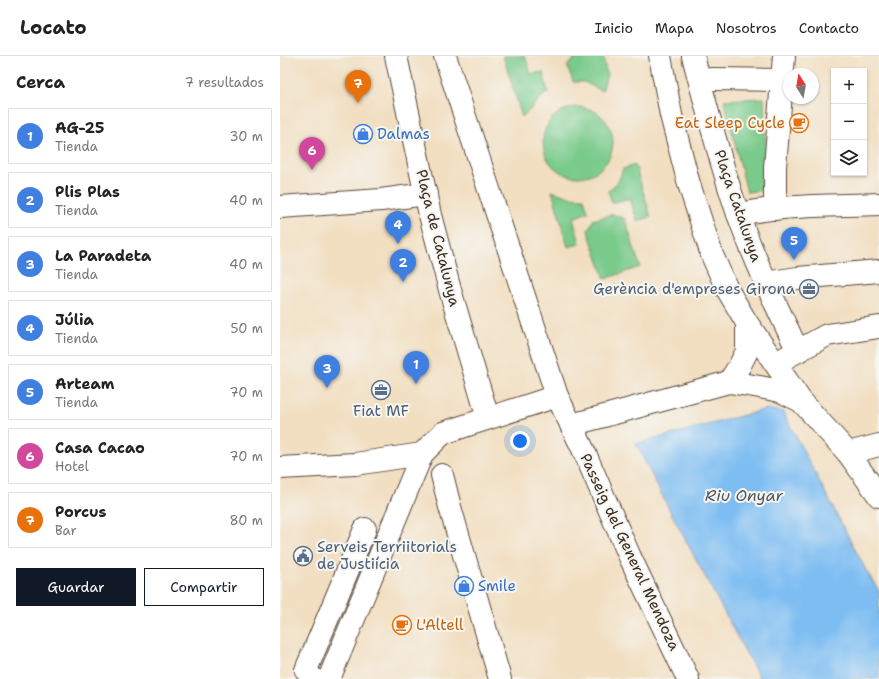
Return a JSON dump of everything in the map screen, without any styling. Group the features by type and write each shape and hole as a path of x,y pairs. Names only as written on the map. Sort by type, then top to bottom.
{"street":[{"name":"Plaça de Catalunya","path":"396,56 426,194 450,290 488,418"},
{"path":"445,56 557,396 571,425 728,382 760,386 780,391 801,401"},
{"path":"660,56 661,69 678,146 701,223 712,255 727,289 747,323 801,401 848,453 879,496"},
{"name":"Plaça Catalunya","path":"693,56 714,136 738,214 765,283 798,351"},
{"path":"775,209 775,168 784,56"},
{"path":"711,79 782,80"},
{"path":"280,207 381,200 426,194"},
{"path":"738,214 775,209 879,204"},
{"path":"765,283 798,278 879,271"},
{"path":"728,382 740,365 747,351 747,323"},
{"path":"775,364 827,335 879,327"},
{"path":"329,679 422,454 443,433 557,396"},
{"name":"Passeig del General Mendoza","path":"571,425 630,558 688,679"},
{"path":"848,453 879,445"},
{"path":"280,468 355,464 422,454"},
{"path":"442,475 500,679"},
{"path":"313,679 306,670 365,529"}],"green space":[{"path":"503,56 525,56 531,74 543,72 548,92 522,117"},
{"path":"573,56 603,56 607,75 602,91 584,82 573,82 567,65 574,61"},
{"path":"764,98 767,190 747,192 724,100"},
{"path":"578,107 591,110 603,117 610,129 613,142 610,155 603,167 591,174 578,177 565,174 553,167 546,155 543,142 546,129 553,117 565,110"},
{"path":"635,165 651,217 637,221 630,198 612,203 608,191 618,182 623,169"},
{"path":"552,191 569,197 584,198 588,212 573,218 580,244 568,247"},
{"path":"613,214 625,219 640,267 605,279 588,231 593,220"}],"water":[{"name":"Riu Onyar","path":"767,409 783,412 867,572 879,591 879,679 760,679 636,444"}],"place":[{"name":"Porcus","path":"358,103"},
{"name":"Eat Sleep Cycle","path":"799,123"},
{"name":"Dalmas","path":"363,134"},
{"name":"Casa Cacao","path":"312,170"},
{"name":"Júlia","path":"398,244"},
{"name":"Arteam","path":"794,260"},
{"name":"Plis Plas","path":"403,282"},
{"name":"Gerència d'empreses Girona","path":"809,289"},
{"name":"AG-25","path":"416,384"},
{"name":"La Paradeta","path":"327,388"},
{"name":"Fiat MF","path":"381,390"},
{"name":"Serveis Terriitorials de Justiícia","path":"303,556"},
{"name":"Smile","path":"464,586"},
{"name":"L'Altell","path":"402,625"}]}
